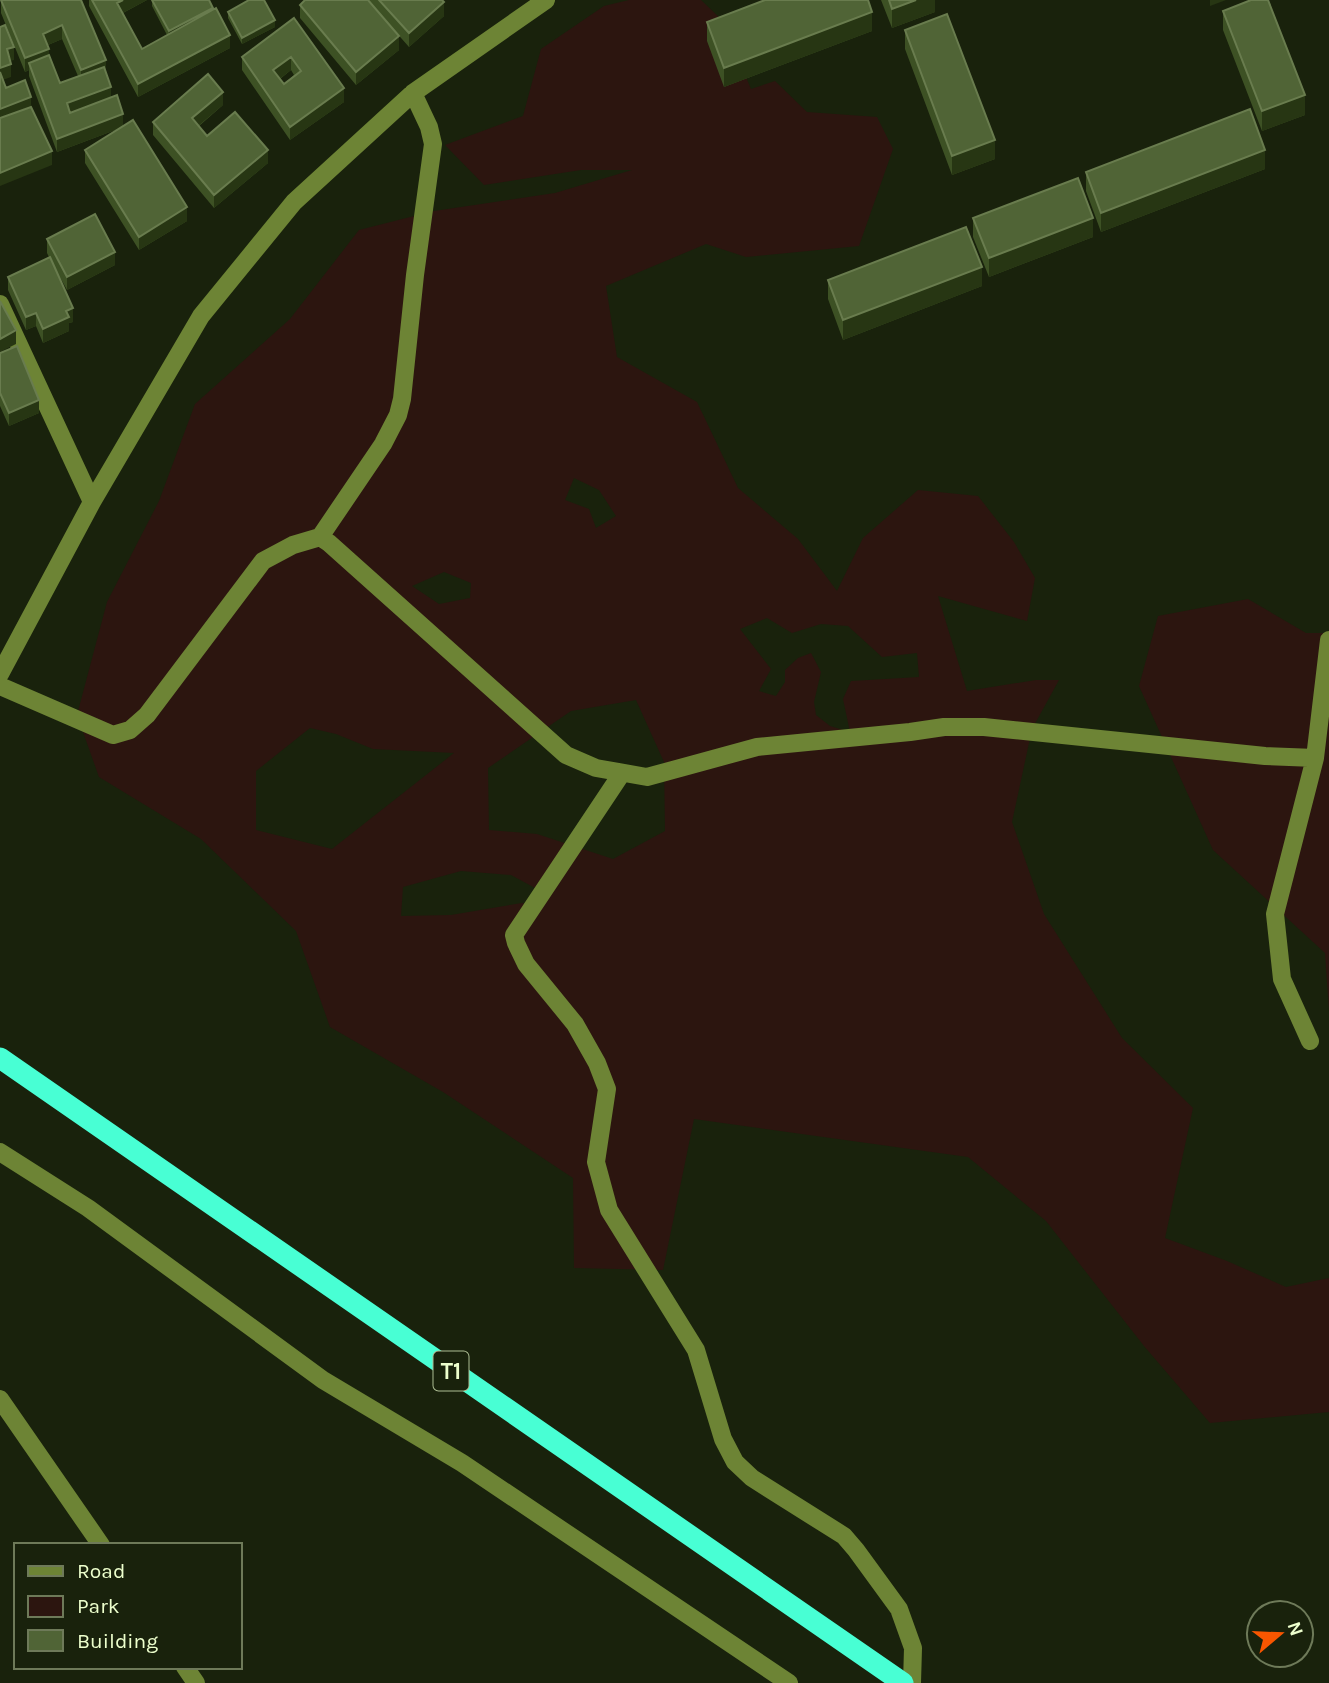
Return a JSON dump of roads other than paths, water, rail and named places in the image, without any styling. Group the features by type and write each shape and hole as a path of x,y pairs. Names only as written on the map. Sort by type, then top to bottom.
{"highway":[{"name":"T1","path":"0,1058 903,1683"}],"street":[{"path":"0,674 92,502 201,316 294,202 413,93 546,0"},
{"path":"0,686 113,736 130,730 147,715 263,561 293,545 320,537 383,444 398,415 402,399 433,144 429,127 413,93"},
{"path":"0,304 92,502"},
{"path":"320,537 566,755 596,768 647,777 757,747 944,727 984,727 1265,756 1315,758"},
{"path":"1310,1041 1282,979 1275,914 1315,758 1329,640"},
{"path":"621,773 514,935 516,943 526,964 575,1024 597,1063 607,1089 596,1162 610,1210 696,1350 723,1439 735,1462 752,1478 844,1536 856,1550 899,1609 913,1648 912,1683"},
{"path":"0,1152 88,1208 323,1380 462,1463 789,1683"},
{"path":"0,1399 100,1543"}]}
